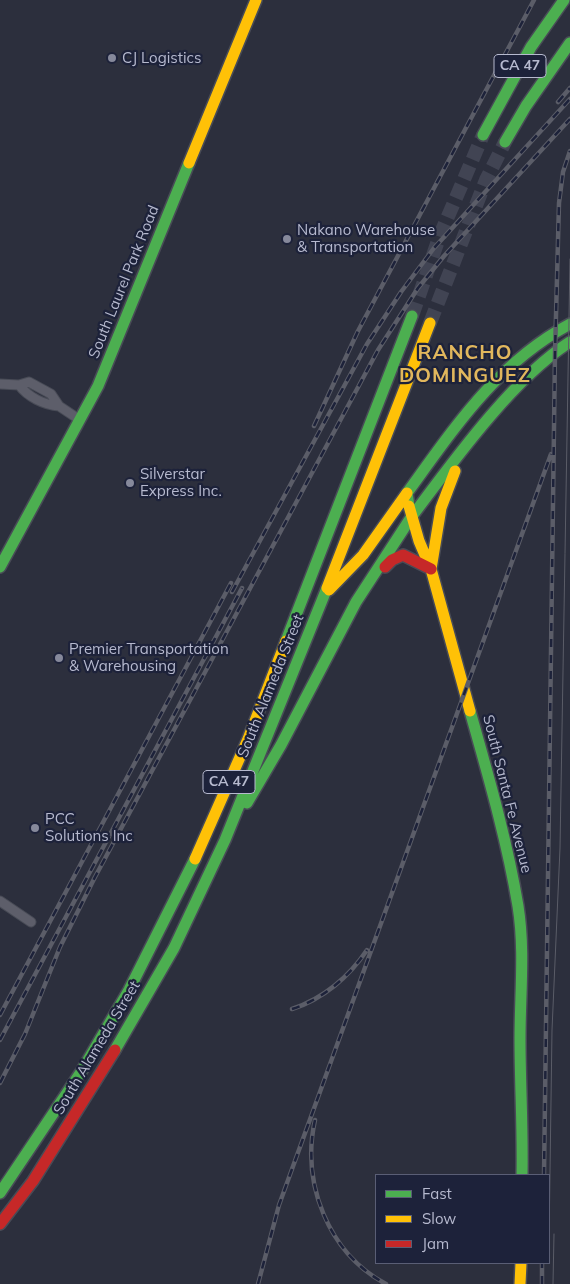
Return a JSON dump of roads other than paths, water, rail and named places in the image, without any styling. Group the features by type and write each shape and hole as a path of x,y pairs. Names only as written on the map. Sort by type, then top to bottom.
{"main road":[{"name":"South Laurel Park Road","path":"0,567 98,386 256,0"},
{"name":"CA 47","path":"483,136 531,47 564,0"},
{"name":"CA 47","path":"504,142 526,106 570,43"},
{"name":"South Alameda Street","path":"0,1193 82,1072 155,940 209,830 248,739 412,316"},
{"name":"South Alameda Street","path":"0,1224 33,1181 97,1080 174,948 224,840 324,595 430,323"},
{"path":"294,619 324,595 362,555 470,408 499,376 529,350 570,324"},
{"path":"224,840 281,745 356,602 410,519 466,444 540,366 570,342"},
{"path":"499,376 515,391"},
{"path":"356,602 395,556 407,555 418,564 431,569 436,549 436,528 442,498 466,444"},
{"name":"South Santa Fe Avenue","path":"407,493 410,519 420,549 431,569 499,814 518,907 522,958 520,1039 523,1110 522,1174"},
{"path":"520,1264 520,1284"}],"street":[{"path":"0,384 19,385 24,392 40,402 48,406 58,406 80,420"},
{"path":"0,901 31,922"}],"tunnel":[{"path":"412,316 440,235 483,135"},
{"path":"430,323 486,180 505,142"}],"tram line":[{"path":"550,1174 552,1030 560,848 570,259"},
{"path":"553,1284 554,1234"}],"railway":[{"path":"314,426 358,331 534,0"},
{"path":"558,102 570,88"},
{"path":"232,592 367,344 401,292 434,248 570,99"},
{"path":"0,1083 25,1034 60,947 95,877 378,350 418,288 444,256 570,119"},
{"path":"544,1174 555,353 559,203 563,172 570,151"},
{"path":"258,1284 279,1205 551,454"},
{"path":"0,1015 231,583"},
{"path":"0,1040 242,588"},
{"path":"292,1009 325,993 334,986 344,978 367,950"},
{"path":"315,1120 312,1168 316,1191 324,1214 334,1235 348,1254 366,1271 386,1284"},
{"path":"542,1264 542,1284"}],"place":[{"name":"CJ Logistics","path":"112,58"},
{"name":"Nakano Warehouse & Transportation","path":"287,239"},
{"name":"Silverstar Express Inc.","path":"130,483"},
{"name":"Premier Transportation & Warehousing","path":"59,658"},
{"name":"PCC Solutions Inc","path":"35,828"}],"district":[{"name":"RANCHO DOMINGUEZ","path":"465,364"}]}
